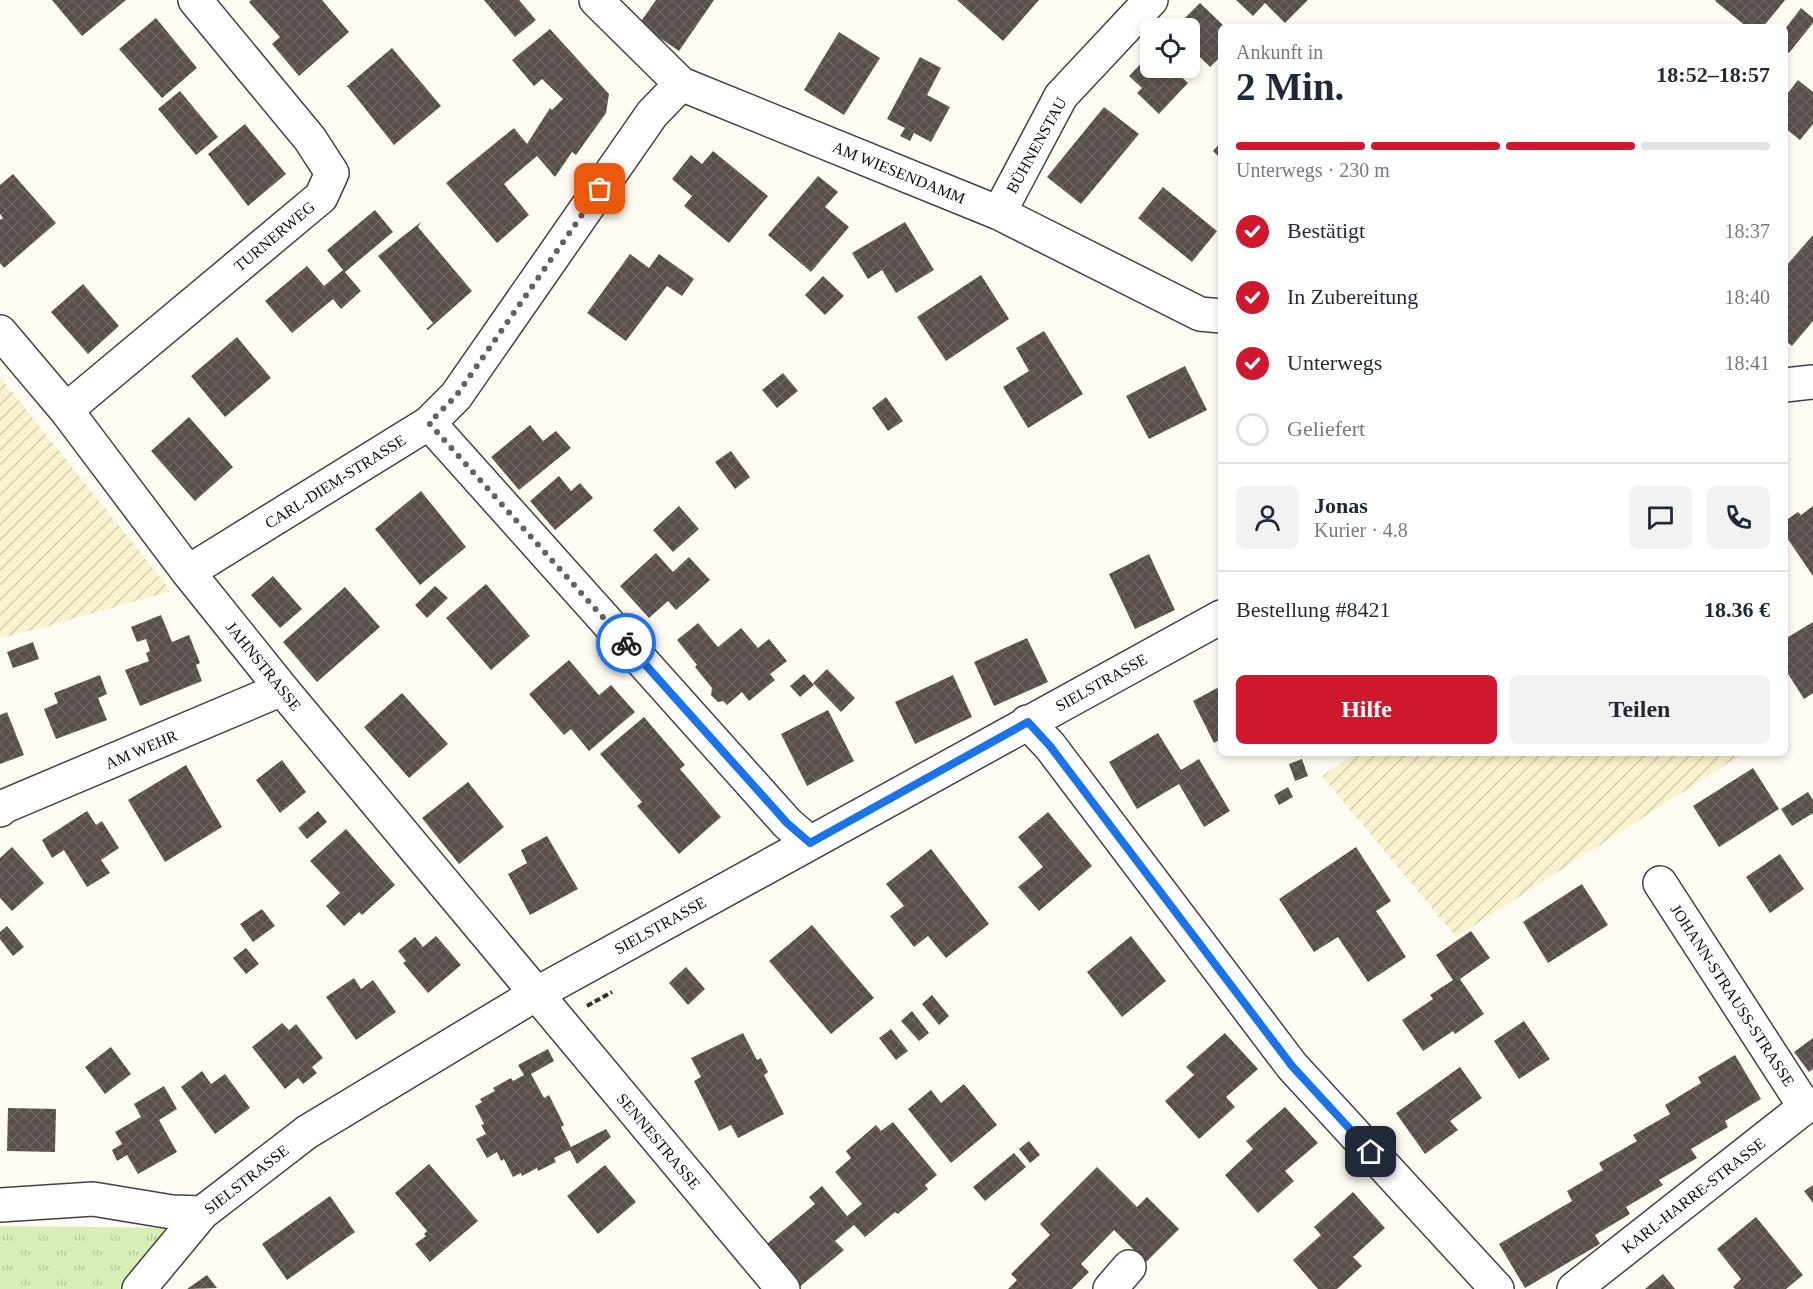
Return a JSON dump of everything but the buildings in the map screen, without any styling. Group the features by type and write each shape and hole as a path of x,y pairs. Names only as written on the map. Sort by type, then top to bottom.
{"street":[{"name":"TURNERWEG","path":"66,410 321,197 332,173 310,139 195,0"},
{"name":"AM WIESENDAMM","path":"596,0 681,84 999,213 1200,314 1218,316"},
{"name":"BÜHNENSTAU","path":"999,213 1061,96 1151,0"},
{"name":"CARL-DIEM-STRASSE","path":"188,572 429,423 456,396 652,114 681,84"},
{"name":"JAHNSTRASSE","path":"0,332 66,410 188,572 282,689 536,994"},
{"path":"1788,385 1813,382"},
{"path":"429,423 779,814 810,843"},
{"name":"SIELSTRASSE","path":"139,1289 202,1213 308,1132 536,994 1218,619"},
{"name":"AM WEHR","path":"0,810 282,689"},
{"path":"1028,722 1050,746 1292,1066 1497,1289"},
{"name":"JOHANN-STRAUSS-STRASSE","path":"1660,883 1809,1106"},
{"name":"SENNESTRASSE","path":"536,994 783,1289"},
{"name":"KARL-HARRE-STRASSE","path":"1574,1289 1809,1106"},
{"path":"0,1205 93,1199 172,1212 202,1213"}],"path":[{"path":"559,1022 622,987"}],"shaded area":[{"path":"0,377 171,591 0,638"},
{"path":"1352,756 1739,756 1456,937 1322,776"}],"green space":[{"path":"0,1226 186,1228 134,1289 0,1289"}],"way so far":[{"path":"600,189 456,396 429,423 626,643"}],"route":[{"path":"626,643 787,823 810,843 1028,722 1050,746 1292,1066 1371,1152"}]}
